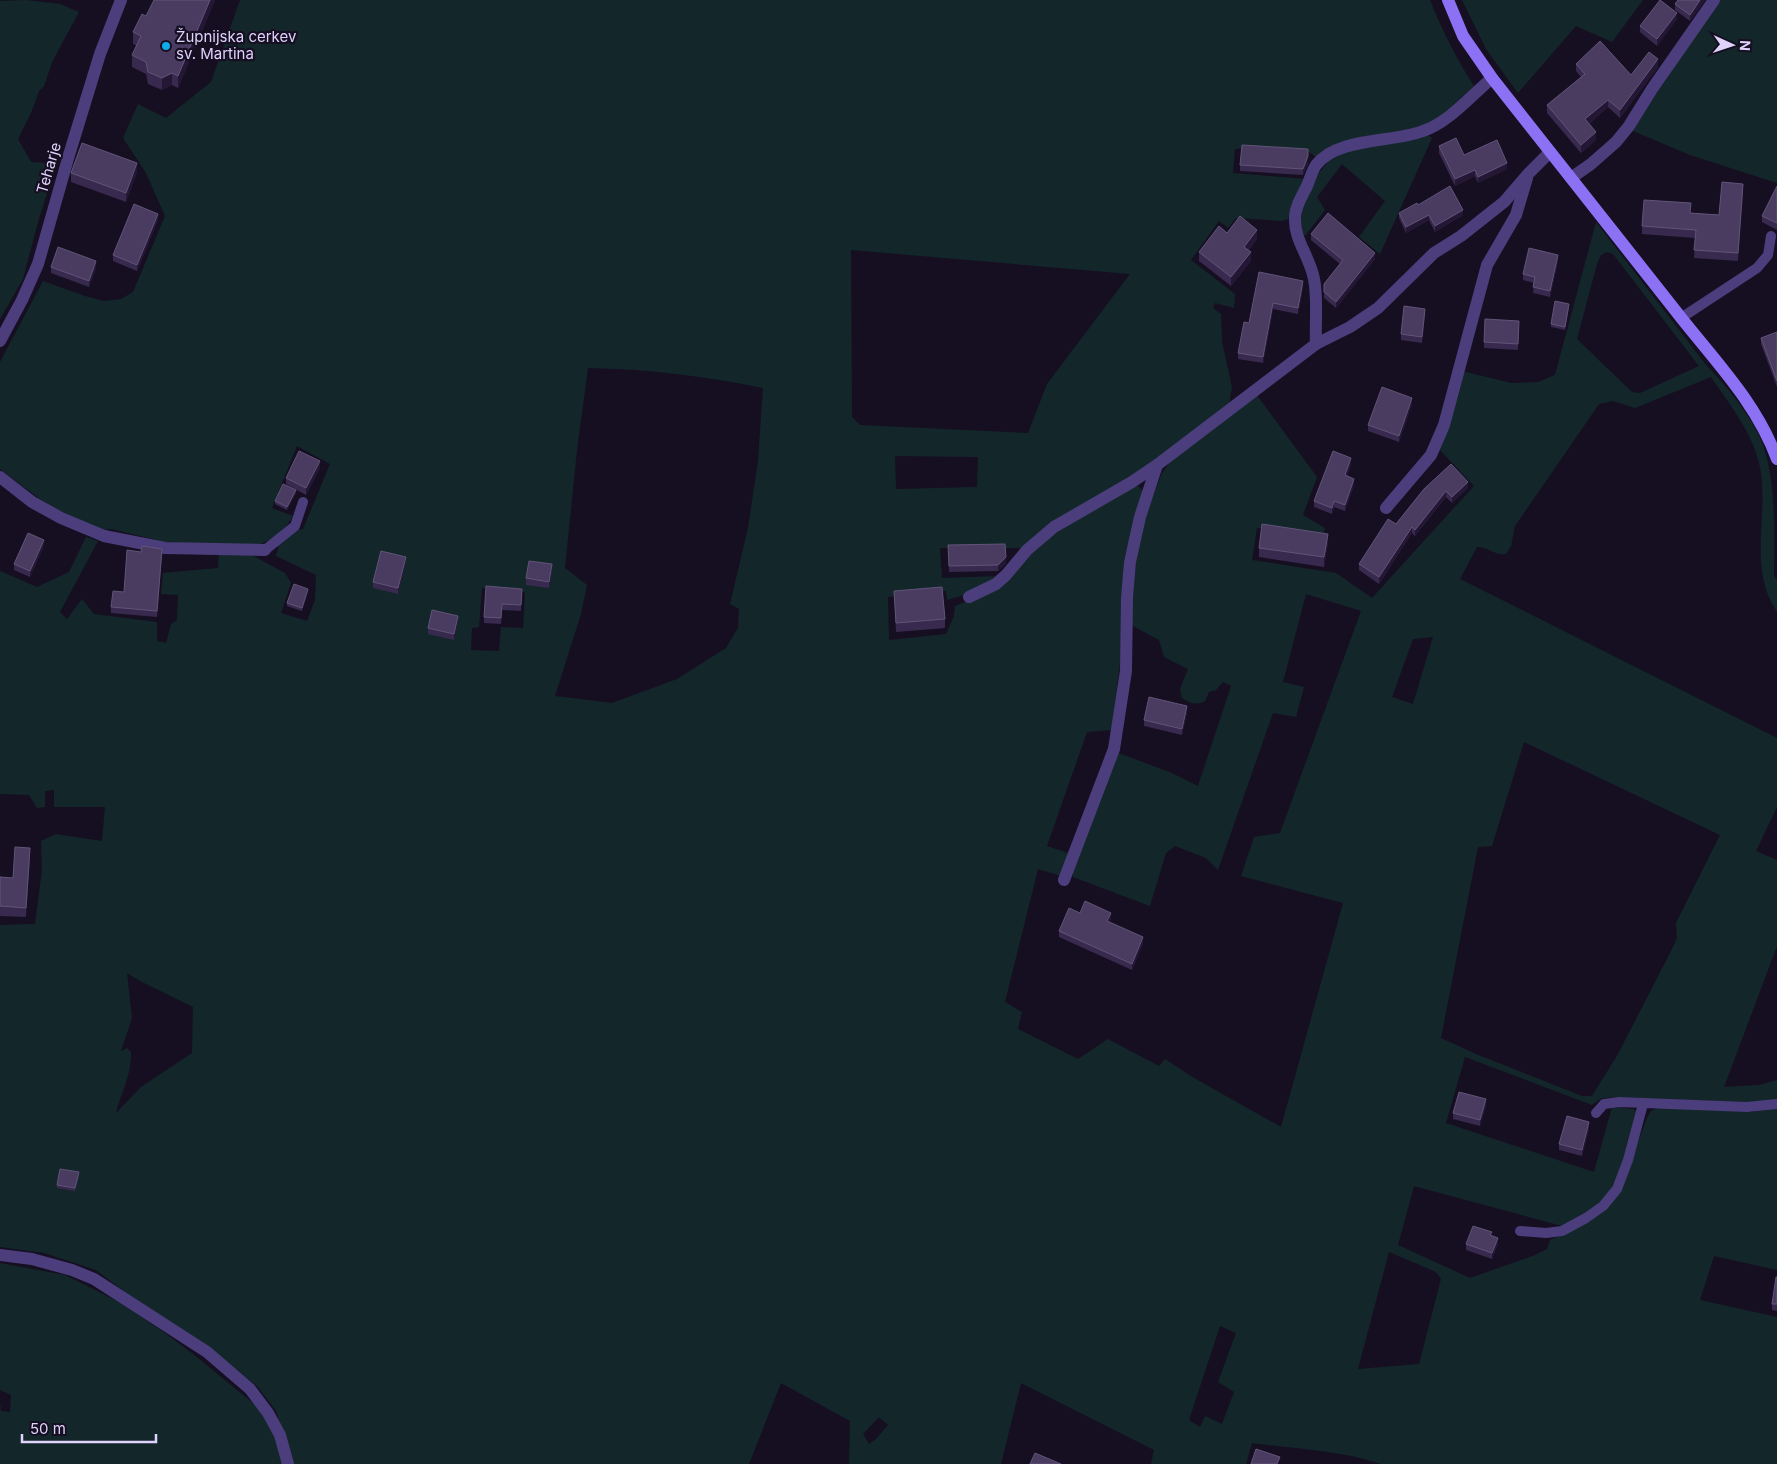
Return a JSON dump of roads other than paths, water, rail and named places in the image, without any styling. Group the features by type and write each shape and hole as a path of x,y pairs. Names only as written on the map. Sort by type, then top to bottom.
{"main road":[{"path":"1448,0 1463,36 1492,78 1745,397 1770,439 1777,459"}],"street":[{"name":"Teharje","path":"0,341 22,300 38,264 100,54 120,0"},
{"path":"1571,178 1591,164 1616,142 1629,126 1652,89 1714,0"},
{"path":"1316,344 1314,280 1310,262 1300,244 1295,228 1295,216 1316,166 1327,155 1343,147 1424,131 1441,122 1492,78"},
{"path":"969,597 996,584 1027,550 1054,527 1132,482 1316,344 1350,327 1378,308 1434,253 1461,236 1504,202 1550,152"},
{"path":"1386,508 1431,455 1444,425 1487,265 1516,215 1529,173"},
{"path":"1064,880 1114,749 1126,670 1127,598 1130,562 1140,517 1157,465"},
{"path":"0,477 32,502 88,531 104,536 165,548 266,550"},
{"path":"0,1255 40,1261 72,1270 94,1279 207,1352 250,1389 268,1413 280,1435 288,1464"}],"lane":[{"path":"1681,318 1757,268 1768,255 1772,236"},
{"path":"266,550 295,526 303,502"},
{"path":"1596,1112 1604,1104 1619,1102 1747,1107 1777,1104"},
{"path":"1520,1231 1546,1233 1562,1231 1604,1206 1617,1189 1628,1160 1643,1104"}],"place":[{"name":"Župnijska cerkev sv. Martina","path":"166,46"}]}
